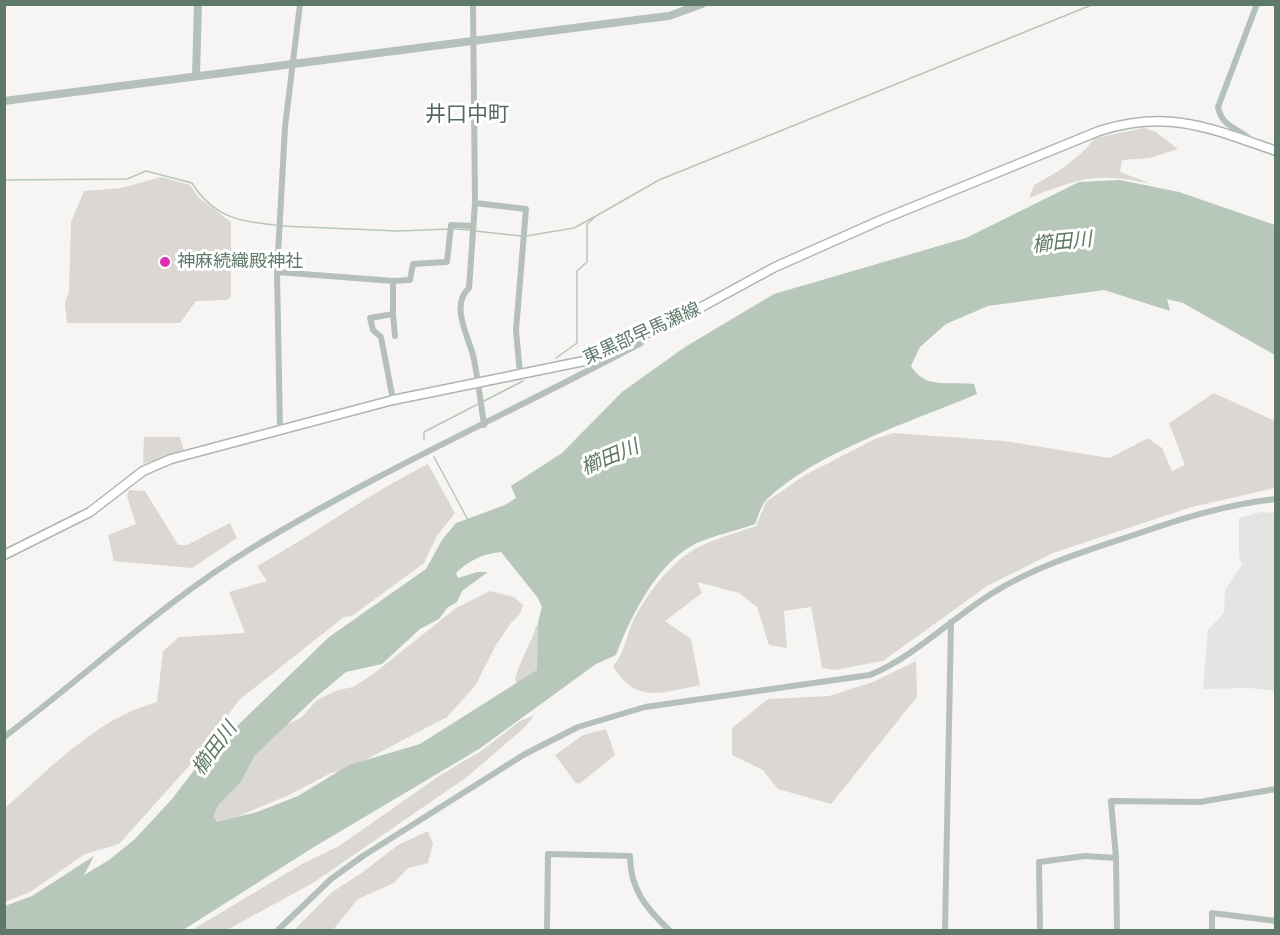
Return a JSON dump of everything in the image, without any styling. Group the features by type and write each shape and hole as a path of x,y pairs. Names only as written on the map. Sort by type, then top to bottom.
{"main road":[{"name":"東黒部早馬瀬線","path":"4,555 90,513 143,471 155,465 393,400 478,387 520,374 589,360 642,336 775,267 851,233 1079,138 1117,125 1151,121 1182,121 1202,125 1275,151"}],"street":[{"path":"196,76 198,4"},
{"path":"280,430 277,272 285,127 300,4"},
{"path":"473,4 475,203 469,288 463,294 461,311 463,329 473,356 484,425"},
{"path":"4,101 669,16 702,4"},
{"path":"1256,144 1250,137 1224,122 1218,107 1257,4"},
{"path":"475,203 525,207 516,341 520,374"},
{"path":"277,272 410,280 415,263 447,262 450,230 473,230"},
{"path":"393,280 395,336"},
{"path":"393,314 370,318 373,330 381,337 393,400"},
{"path":"4,737 131,635 236,559 354,490 640,343 642,336"},
{"path":"279,930 316,892 355,861 525,754 578,727 645,707 870,675 899,660 1011,582 1063,558 1198,514 1275,499"},
{"path":"945,930 951,622"},
{"path":"1117,930 1116,858 1111,801 1200,802 1275,789"},
{"path":"547,930 548,854 630,856 631,878 639,895 669,930"},
{"path":"1040,930 1039,862 1084,856 1116,858"},
{"path":"1212,930 1212,914 1275,921"}],"shaded area":[{"path":"1144,128 1156,132 1178,149 1150,158 1122,160 1120,172 1152,184 1116,178 1089,179 1029,198 1034,185 1067,165 1095,138"},
{"path":"161,177 190,185 199,198 231,222 231,296 227,300 196,301 180,323 67,323 65,304 69,291 71,222 84,191 121,188"},
{"path":"1214,393 1275,421 1275,488 1192,507 1053,553 987,586 883,661 835,670 822,668 811,607 784,611 787,648 769,645 757,607 739,593 697,582 702,593 665,621 691,639 700,685 661,693 640,691 622,678 613,666 620,655 639,609 661,578 679,560 719,538 756,526 766,502 805,475 875,439 893,433 1004,441 1110,458 1148,438 1162,448 1172,471 1185,465 1169,423"},
{"path":"144,437 180,437 184,451 143,464"},
{"path":"428,464 455,513 437,536 424,563 352,616 344,617 239,700 198,756 119,844 85,854 30,892 5,902 5,808 94,732 135,710 157,702 163,651 179,637 245,633 229,592 267,581 257,566 384,488"},
{"path":"129,490 145,491 178,545 187,545 230,523 237,538 192,568 114,561 108,535 136,524 127,496"},
{"path":"1261,512 1275,513 1275,691 1249,688 1203,689 1208,630 1224,613 1225,590 1242,564 1239,557 1239,518"},
{"path":"490,591 514,597 523,605 520,614 496,645 475,686 447,717 348,769 331,773 289,795 210,828 206,800 281,727 301,718 317,700 338,690 353,687 372,675 456,608"},
{"path":"548,618 561,654 518,685 515,680 517,673 536,626"},
{"path":"916,661 917,697 831,804 778,789 763,770 732,755 732,728 768,699 829,696 873,682"},
{"path":"535,715 524,728 467,777 313,883 227,930 192,930 302,864 339,846 442,774 481,751 520,721"},
{"path":"606,729 615,755 579,784 575,782 555,755 583,735"},
{"path":"428,831 433,844 428,863 408,868 394,883 358,899 333,930 294,930 332,892 398,845"}],"water":[{"name":"櫛田川","path":"1120,180 1179,192 1275,225 1275,355 1183,303 1167,299 1170,311 1104,290 988,306 946,324 920,347 911,366 917,374 931,381 974,384 977,394 839,452 813,466 767,499 755,524 704,540 683,552 670,563 647,592 629,624 616,655 596,664 479,749 314,847 183,930 5,930 5,906 32,896 94,856 84,875 109,860 135,839 172,799 201,761 329,637 426,569 442,540 456,523 505,505 516,498 511,486 562,453 622,392 685,347 774,294 966,238 1079,182","holes":["501,552 538,598 542,607 538,622 537,670 420,744 349,765 298,796 257,812 217,822 213,816 219,804 240,783 255,755 316,697 346,672 382,664 420,629 439,619 447,608 457,602 462,591 488,572 477,572 458,578 456,573 471,561 488,554"]}],"waterway":[{"path":"556,358 577,343 577,271 587,262 587,224 596,216 659,180 1094,4"},
{"path":"4,180 127,179 146,171 192,183 209,204 228,216 250,222 276,225"},
{"path":"526,236 574,228 596,216"},
{"path":"281,226 398,231 450,229"},
{"path":"454,229 471,230"},
{"path":"475,231 521,236"},
{"path":"484,401 523,381"},
{"path":"424,439 424,432 480,403"},
{"path":"434,457 468,520"}],"place":[{"name":"神麻続織殿神社","path":"165,262"}],"district":[{"name":"井口中町","path":"467,115"}]}
